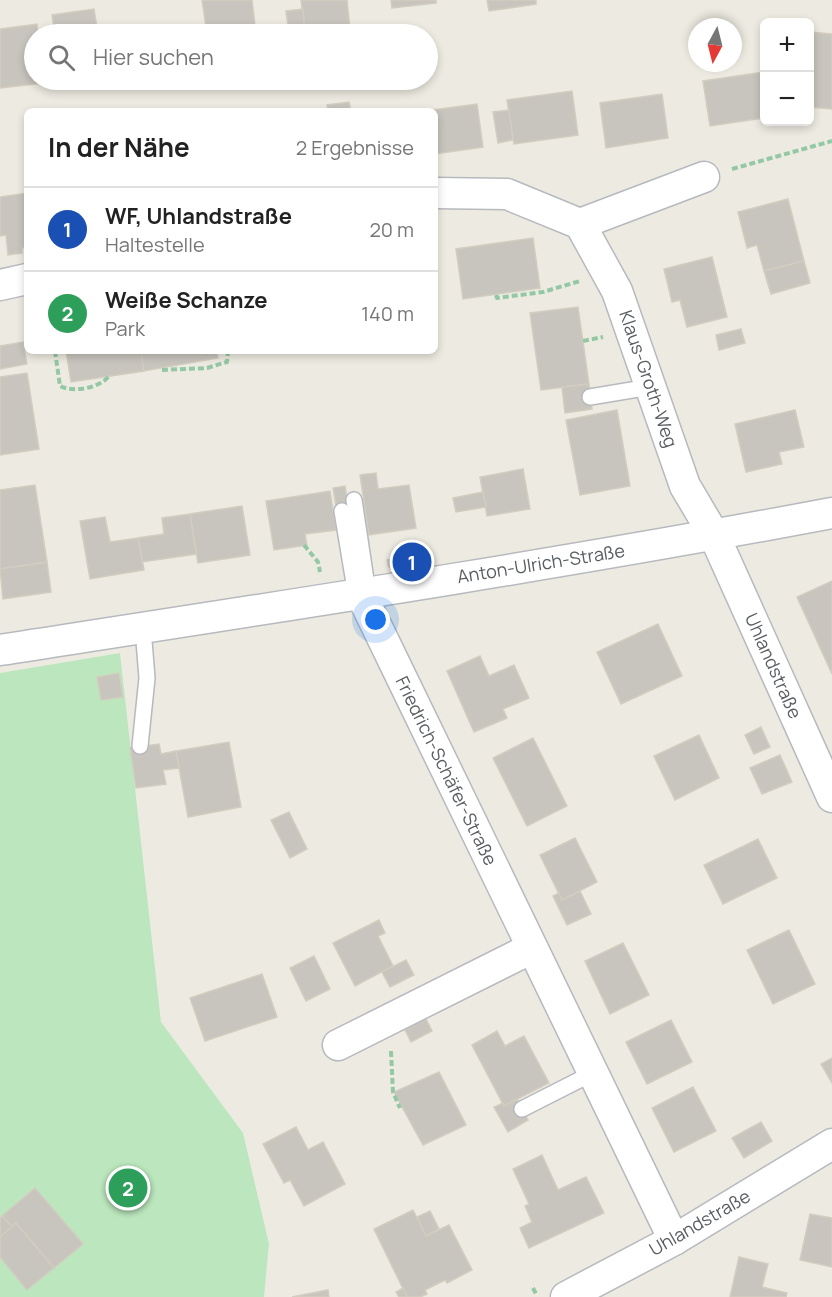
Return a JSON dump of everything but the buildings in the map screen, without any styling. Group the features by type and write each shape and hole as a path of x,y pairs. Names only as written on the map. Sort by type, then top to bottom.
{"street":[{"path":"438,193 507,194 580,224 704,177"},
{"name":"Klaus-Groth-Weg","path":"580,224 616,291 685,486 714,535"},
{"path":"0,285 24,280"},
{"name":"Anton-Ulrich-Straße","path":"0,650 359,588 714,535 832,513"},
{"name":"Uhlandstraße","path":"714,535 832,797"},
{"name":"Friedrich-Schäfer-Straße","path":"359,588 674,1240"},
{"path":"338,1045 532,948"},
{"name":"Uhlandstraße","path":"580,1294 832,1144"}],"lane":[{"path":"590,397 650,387"},
{"path":"354,500 359,588"},
{"path":"342,511 359,588"},
{"path":"140,746 147,678 144,641"},
{"path":"522,1109 593,1073"}],"path":[{"path":"704,177 832,141"},
{"path":"496,295 496,297 543,292 585,279"},
{"path":"55,354 60,386 66,389 96,386 107,380 109,376"},
{"path":"162,370 207,368 227,362 228,354"},
{"path":"304,545 318,561 322,579 359,588"},
{"path":"384,1022 392,1055 393,1092 400,1108"}],"green space":[{"path":"120,653 161,1022 243,1133 269,1244 264,1297 0,1297 0,673"}],"place":[{"name":"WF, Uhlandstraße","path":"412,562"},
{"name":"Weiße Schanze","path":"128,1188"}]}
